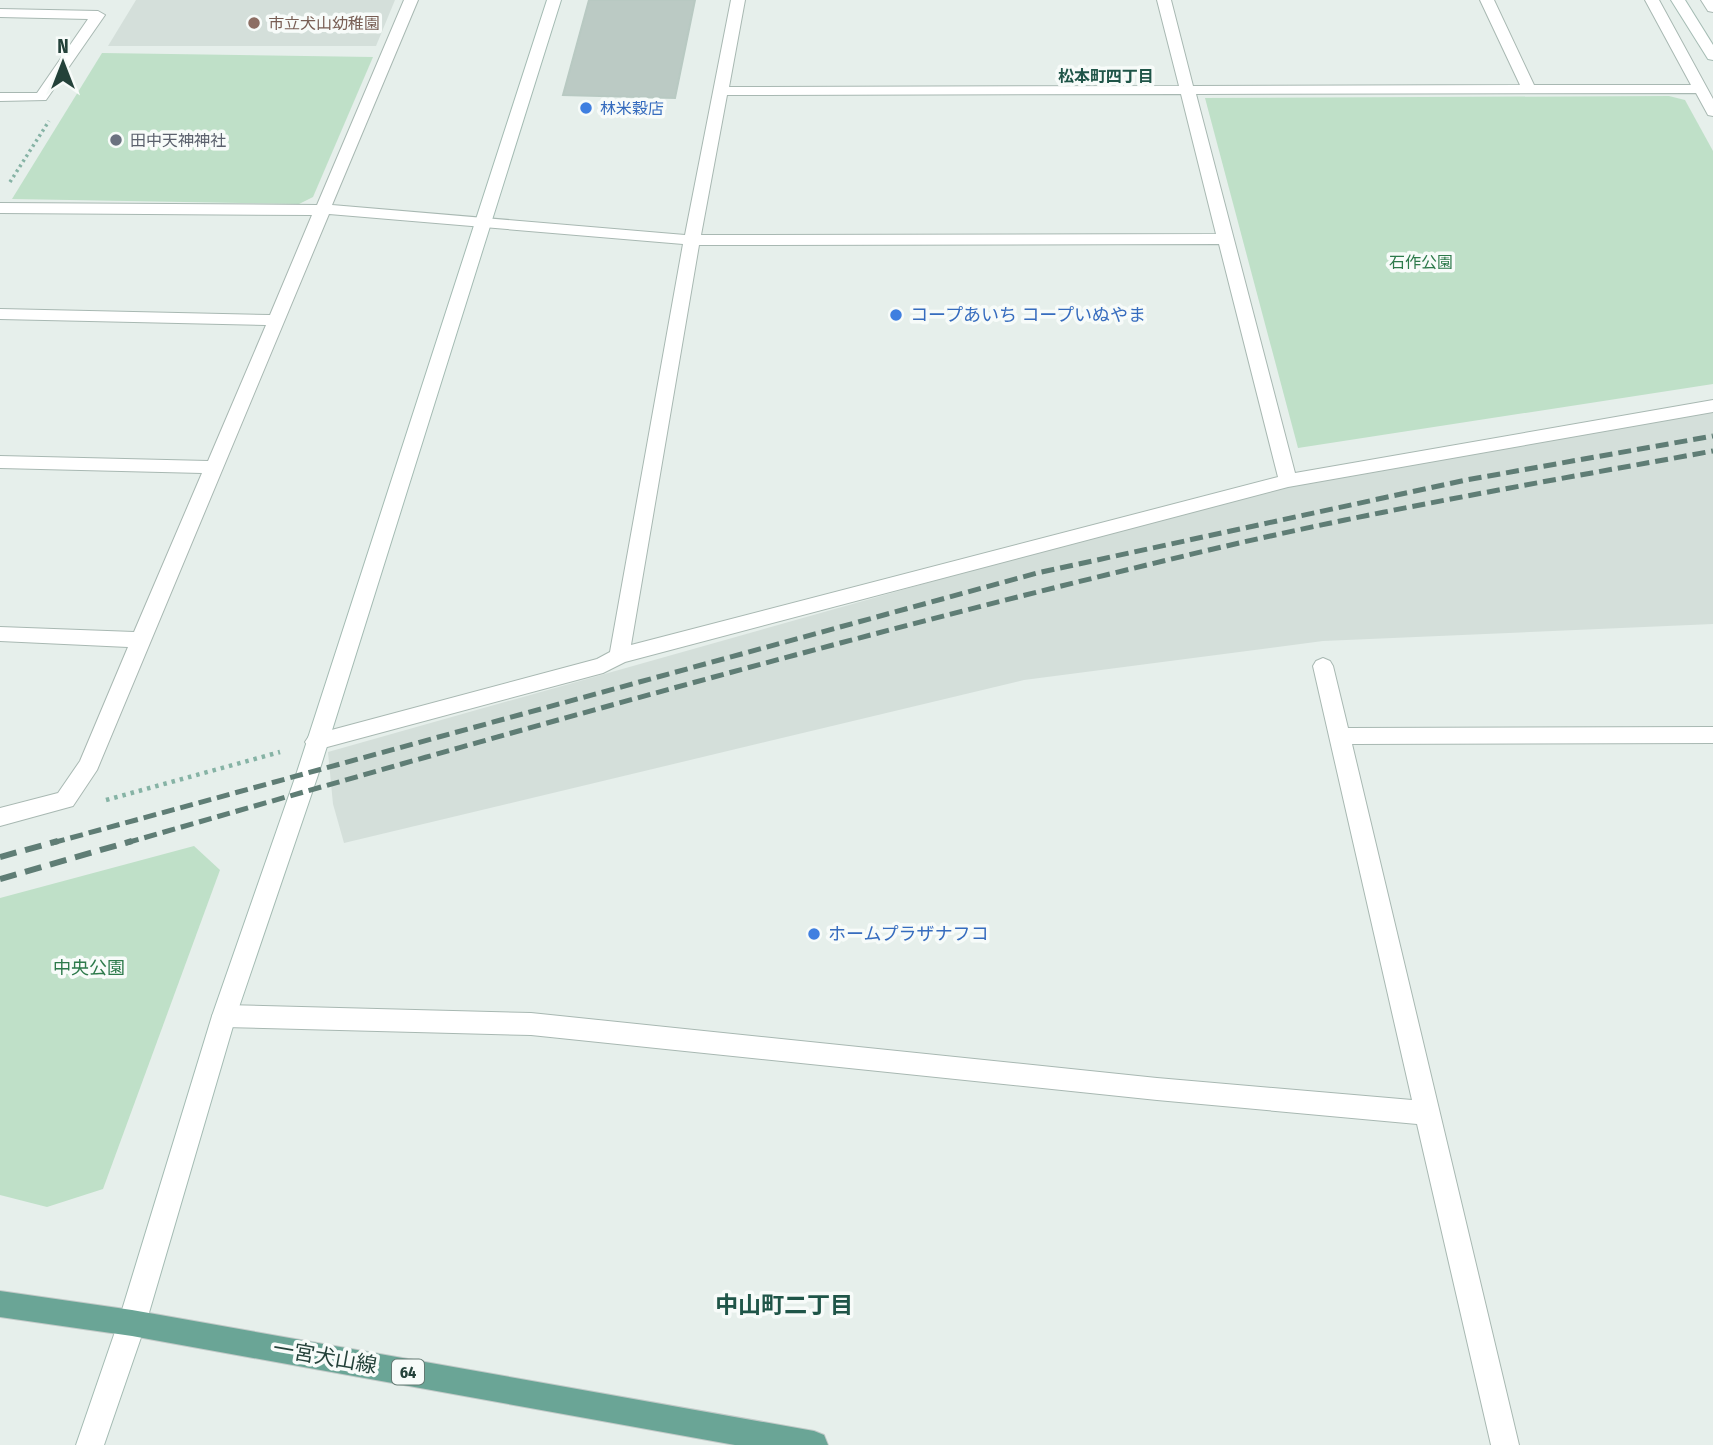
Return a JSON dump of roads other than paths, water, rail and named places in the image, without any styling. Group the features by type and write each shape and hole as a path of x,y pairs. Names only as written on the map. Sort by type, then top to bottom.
{"main road":[{"name":"一宮犬山線","path":"0,1304 132,1323 814,1445"}],"street":[{"path":"0,817 65,800 89,764 411,0"},
{"path":"90,1445 132,1323 224,1016 485,223 554,0"},
{"path":"619,656 692,240 738,0"},
{"path":"1164,0 1288,481"},
{"path":"1487,0 1529,89"},
{"path":"1652,0 1713,112"},
{"path":"1678,0 1713,56"},
{"path":"1708,0 1713,8"},
{"path":"0,13 98,15 41,97 0,97"},
{"path":"722,91 1699,89"},
{"path":"0,208 296,212 324,209 692,240 1225,239"},
{"path":"0,314 276,320"},
{"path":"316,741 603,665 619,656 1288,481 1713,406"},
{"path":"0,462 212,467"},
{"path":"0,634 140,640"},
{"path":"1323,666 1425,1113 1505,1445"},
{"path":"1340,736 1713,735"},
{"path":"224,1016 531,1024 1157,1089 1425,1113"}],"railway":[{"path":"52,843 1037,573 1466,480 1713,436"},
{"path":"126,843 664,691 1069,584 1331,523 1713,451"},
{"path":"0,857 58,841"},
{"path":"0,879 132,841"}],"place":[{"name":"市立犬山幼稚園","path":"254,23"},
{"name":"林米穀店","path":"586,108"},
{"name":"田中天神神社","path":"116,140"},
{"name":"コープあいち コープいぬやま","path":"896,315"},
{"name":"ホームプラザナフコ","path":"814,934"}],"district":[{"name":"松本町四丁目","path":"1106,76"},
{"name":"中山町二丁目","path":"784,1305"}],"park label":[{"name":"石作公園","path":"1421,262"},
{"name":"中央公園","path":"89,968"}]}
